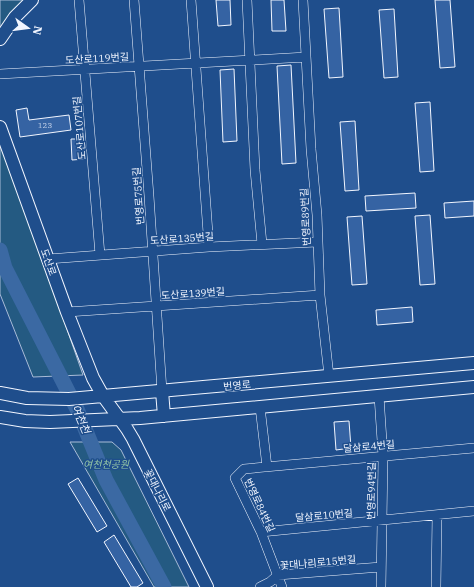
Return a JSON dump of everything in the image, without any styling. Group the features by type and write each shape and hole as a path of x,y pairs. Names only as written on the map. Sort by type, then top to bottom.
{"main road":[{"path":"0,39 15,17 32,0"},
{"name":"도산로","path":"0,127 67,312 93,378 98,396"},
{"name":"번영로","path":"0,393 28,398 46,399 98,396 474,363"},
{"path":"0,417 25,421 50,422 106,420 474,387"},
{"path":"162,391 164,416"},
{"name":"꽃대나리로","path":"98,396 120,419 133,439 207,587"}],"street":[{"name":"도산로107번길","path":"79,0 100,255"},
{"name":"번영로75번길","path":"134,0 162,391"},
{"path":"191,0 209,247"},
{"path":"247,0 255,170 262,244"},
{"name":"번영로89번길","path":"303,0 311,149 317,215 320,295 329,376"},
{"name":"도산로119번길","path":"0,74 306,57"},
{"name":"도산로135번길","path":"48,259 209,247 317,242"},
{"name":"도산로139번길","path":"67,312 320,295"},
{"name":"번영로94번길","path":"379,396 383,456 381,587"},
{"path":"260,407 267,467"},
{"name":"달삼로4번길","path":"267,467 474,448"},
{"name":"번영로84번길","path":"267,467 244,469 235,478 261,532 282,587"},
{"name":"달삼로10번길","path":"261,532 474,511"},
{"path":"436,587 437,515"},
{"name":"꽃대나리로15번길","path":"260,587 270,582 278,575 381,568"}],"green space":[{"path":"0,0 30,0 0,35"},
{"path":"0,138 83,375 33,377 0,294"},
{"name":"여천천공원","path":"70,442 112,442 121,450 189,587 154,587"}],"building":[{"path":"216,0 230,0 231,25 218,26"},
{"path":"271,0 284,0 286,31 272,31"},
{"path":"435,0 450,0 455,67 440,68"},
{"path":"339,8 343,77 329,78 324,9"},
{"path":"394,9 398,77 384,78 379,10"},
{"path":"291,65 296,163 282,164 277,66"},
{"path":"234,69 237,141 223,142 220,70"},
{"path":"430,102 434,171 420,172 415,103"},
{"path":"27,108 29,120 69,115 71,130 20,137 16,110"},
{"path":"355,121 359,190 345,191 340,122"},
{"path":"71,139 84,139 85,159 72,160"},
{"path":"415,193 416,208 366,211 365,196"},
{"path":"474,201 474,216 445,218 444,203"},
{"path":"430,215 435,284 420,285 415,216"},
{"path":"362,216 367,284 352,285 347,217"},
{"path":"412,307 413,322 377,325 376,310"},
{"path":"349,421 351,448 336,450 334,422"},
{"path":"78,478 107,526 97,532 68,484"},
{"path":"114,535 143,583 137,587 131,587 104,542"}],"waterway":[{"name":"여천천","path":"0,250 5,268 77,409 106,480 164,587"}]}
